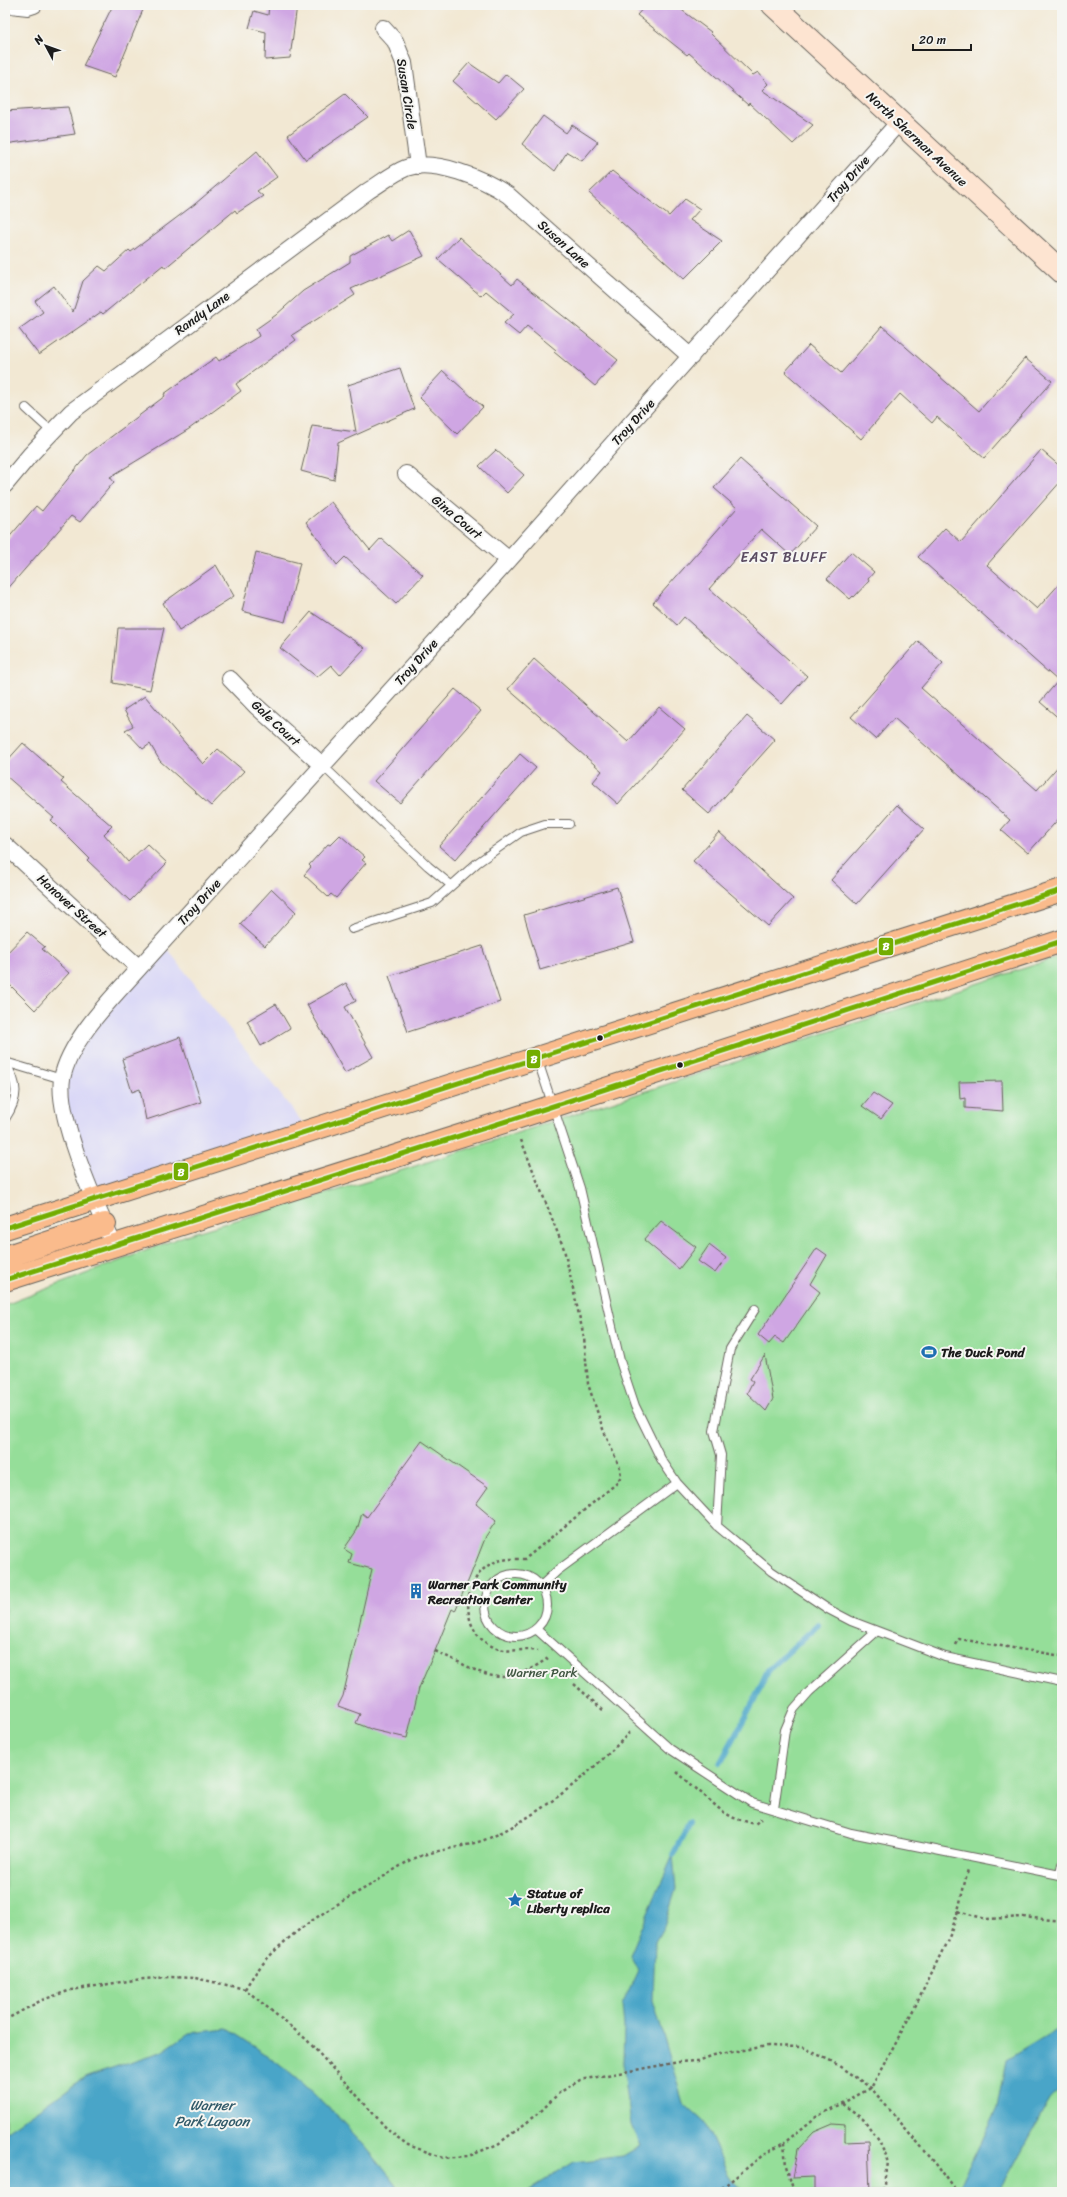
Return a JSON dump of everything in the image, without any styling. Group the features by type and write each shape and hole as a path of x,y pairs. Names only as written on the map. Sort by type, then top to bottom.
{"main road":[{"path":"5,1228 469,1081 537,1057 1062,890"},
{"path":"5,1280 1062,942"},
{"path":"5,1257 105,1224"}],"street":[{"path":"10,5 31,6"},
{"name":"North Sherman Avenue","path":"773,5 1062,272"},
{"name":"Susan Circle","path":"383,28 395,41 404,63 418,166"},
{"name":"Troy Drive","path":"114,1246 94,1199 66,1120 62,1079 78,1042 95,1018 139,968 509,560 899,122"},
{"name":"Susan Lane","path":"418,166 438,168 480,178 508,195 691,357"},
{"name":"Randy Lane","path":"5,485 52,432 77,407 368,191 405,168 418,166"},
{"name":"Gina Court","path":"406,474 509,560"},
{"name":"Gale Court","path":"230,679 256,706 323,766"},
{"name":"Hanover Street","path":"5,845 139,968"}],"lane":[{"path":"26,408 52,432"},
{"path":"323,766 428,866 451,885"},
{"path":"352,929 432,903 451,885 492,852 521,832 545,824 569,824"},
{"path":"537,1057 580,1188 620,1361 632,1400 644,1427 678,1483 717,1526 771,1571 828,1609 877,1631 950,1658 1062,1682"},
{"path":"5,1063 62,1079"},
{"path":"5,1063 12,1074 16,1086 11,1109 5,1119"},
{"path":"717,1526 721,1455 714,1431 730,1349 755,1309"},
{"path":"541,1586 557,1571 678,1483"},
{"path":"523,1574 533,1578 541,1586 547,1600 547,1608 545,1616 536,1629 527,1634 516,1636 506,1635 496,1630 489,1622 485,1612 484,1602 487,1591 494,1582 507,1575 523,1574"},
{"path":"536,1629 638,1723 670,1750 752,1802 851,1833 1060,1875 1062,1864"},
{"path":"774,1809 785,1730 794,1709 809,1692 877,1631"}],"path":[{"path":"521,1140 564,1249 584,1337 588,1384 603,1429 620,1468 621,1476 617,1484 525,1559 506,1558 489,1565 473,1581 469,1593 468,1606 469,1615 478,1635 487,1643 506,1651 537,1650 542,1653"},
{"path":"950,1658 959,1639 1062,1656"},
{"path":"435,1651 464,1664 481,1674 498,1678 514,1676 539,1664 547,1657 553,1663"},
{"path":"573,1683 609,1715"},
{"path":"245,1990 254,1974 269,1955 318,1915 418,1857 493,1837 550,1803 604,1759 638,1723"},
{"path":"624,1728 635,1737"},
{"path":"674,1770 734,1818 755,1824 774,1809"},
{"path":"717,2192 763,2154 784,2143 816,2117 871,2088 917,2004 950,1935 958,1911 971,1857"},
{"path":"958,1911 986,1919 1023,1918 1062,1921"},
{"path":"5,2020 42,2000 71,1990 134,1980 169,1977 195,1978 223,1983 245,1990 307,2040 389,2131 408,2145 444,2158 469,2156 498,2144 538,2114 559,2093 580,2080 679,2062 698,2061 714,2055 768,2046 802,2047 833,2062 871,2088 936,2164 956,2192"},
{"path":"841,2103 863,2118 878,2140 888,2162 885,2185 882,2192"},
{"path":"784,2143 786,2166 794,2192"}],"shaded area":[{"path":"162,942 309,1131 94,1199 66,1120 67,1065"}],"green space":[{"name":"Warner Park","path":"1062,956 1062,2192 5,2192 5,1305 189,1234 369,1181"}],"water":[{"path":"673,1855 676,1889 665,1924 655,1942 653,2000 683,2103 704,2122 731,2180 747,2192 526,2192 574,2162 623,2156 640,2146 631,2125 623,2063 624,2027 622,2005 638,1970 630,1955"},
{"path":"1062,2026 1062,2086 1050,2099 999,2192 957,2192 997,2108 1006,2060"},
{"name":"Warner Park Lagoon","path":"227,2029 251,2044 275,2062 322,2102 344,2123 384,2169 401,2192 5,2192 5,2132 87,2076 161,2052 189,2033"}],"building":[{"path":"113,5 145,5 115,77 83,66"},
{"path":"269,5 297,5 290,58 265,60 266,32 249,28 254,11 268,15"},
{"path":"646,5 675,5 711,32 710,33 753,75 758,72 768,84 762,90 813,125 793,144 749,103 748,105 689,53 687,55 637,15"},
{"path":"469,63 498,83 506,74 524,89 496,119 453,81"},
{"path":"345,94 368,117 306,160 288,135"},
{"path":"68,107 75,134 5,144 5,111"},
{"path":"543,116 566,133 572,125 598,142 582,161 567,152 555,171 522,144"},
{"path":"257,151 277,177 257,191 263,196 237,213 235,210 165,268 163,265 103,314 101,312 39,355 19,329 43,312 35,301 54,286 73,312 83,281 99,266 106,271 129,250 131,252 195,204"},
{"path":"612,171 669,216 685,199 700,209 690,220 722,241 684,279 589,193"},
{"path":"409,230 424,256 351,289 355,295 292,335 296,340 236,384 241,391 189,429 110,477 114,482 80,522 71,516 5,592 5,542 36,506 42,511 87,455 165,396 164,394 216,357 219,361 259,336 256,329 276,315 303,291 350,262 350,256 388,235 392,241"},
{"path":"459,237 512,285 517,279 618,360 595,386 554,352 556,350 527,326 519,335 504,323 514,314 486,291 481,296 438,259"},
{"path":"882,326 979,411 1025,358 1052,381 984,458 937,417 932,423 900,394 861,439 785,372 809,345 841,373"},
{"path":"400,368 414,409 338,443 334,480 301,471 312,426 356,432 348,385"},
{"path":"443,371 483,407 457,434 419,397"},
{"path":"496,450 524,475 507,493 479,466"},
{"path":"1041,450 1062,468 1062,480 987,565 1037,609 1062,581 1062,721 1040,702 1058,681 918,557 945,528 961,542"},
{"path":"740,459 816,526 790,555 761,529 709,589 807,676 782,704 684,617 677,625 653,603 737,508 714,488"},
{"path":"331,502 370,550 381,538 423,575 396,604 345,557 337,565 306,522"},
{"path":"256,552 300,563 285,622 242,611"},
{"path":"851,552 874,572 868,579 869,581 854,597 853,596 850,599 827,579"},
{"path":"216,565 234,596 179,631 163,603"},
{"path":"311,612 365,648 340,675 331,665 317,677 280,648"},
{"path":"118,628 164,628 150,690 113,683"},
{"path":"918,641 943,663 921,688 1037,790 1062,762 1062,815 1028,853 1001,830 1010,820 894,718 876,739 851,717"},
{"path":"534,659 628,742 659,707 685,729 618,804 593,782 602,771 508,689"},
{"path":"455,689 481,711 400,803 374,781"},
{"path":"145,696 203,764 218,749 244,771 211,806 160,761 150,744 143,749 125,730 133,726 124,710"},
{"path":"747,716 775,740 709,814 682,790"},
{"path":"23,743 64,779 61,782 112,826 104,834 128,862 147,844 167,863 130,901 87,860 89,858 51,820 54,818 5,775 5,763"},
{"path":"520,754 536,768 455,860 439,846"},
{"path":"897,805 924,829 857,904 831,880"},
{"path":"719,832 793,899 768,926 693,861"},
{"path":"340,835 365,857 362,860 366,863 336,898 331,894 328,897 304,875 311,867 309,865 328,844 330,845"},
{"path":"617,887 634,942 540,970 524,915"},
{"path":"272,889 296,912 265,946 240,924"},
{"path":"27,932 45,947 42,949 69,973 35,1010 5,980 5,955"},
{"path":"482,946 500,1002 408,1032 389,976"},
{"path":"346,983 356,1001 345,1007 373,1057 345,1073 307,1005"},
{"path":"276,1004 290,1028 261,1046 247,1021"},
{"path":"180,1037 201,1102 146,1120 140,1089 132,1092 122,1059"},
{"path":"1002,1081 1003,1111 965,1108 965,1098 960,1099 959,1082"},
{"path":"873,1093 892,1105 881,1119 862,1106"},
{"path":"661,1221 696,1247 679,1269 644,1240"},
{"path":"709,1245 726,1258 715,1273 698,1261"},
{"path":"817,1248 827,1255 810,1284 820,1292 784,1343 775,1337 769,1344 758,1335"},
{"path":"765,1355 773,1399 766,1411 747,1393 753,1381 750,1379"},
{"name":"Warner Park Community Recreation Center","path":"422,1441 488,1487 476,1504 496,1521 486,1536 455,1611 452,1609 419,1688 407,1738 373,1730 356,1723 360,1714 338,1706 343,1696 372,1569 349,1563 352,1554 344,1549 357,1530 362,1513 367,1517"},
{"path":"833,2124 845,2125 845,2142 868,2141 870,2192 814,2192 814,2177 793,2178 798,2149 814,2132"}],"waterway":[{"path":"721,1762 753,1703 768,1670 818,1625"},
{"path":"673,1855 689,1824"}],"transit line":[{"name":"B","path":"5,1228 1062,890"},
{"name":"B","path":"5,1280 513,1119 1062,941"}],"place":[{"name":"The Duck Pond","path":"929,1352"},
{"name":"Warner Park Community Recreation Center","path":"416,1591"},
{"name":"Statue of Liberty replica","path":"515,1900"}],"district":[{"name":"EAST BLUFF","path":"784,557"}]}
